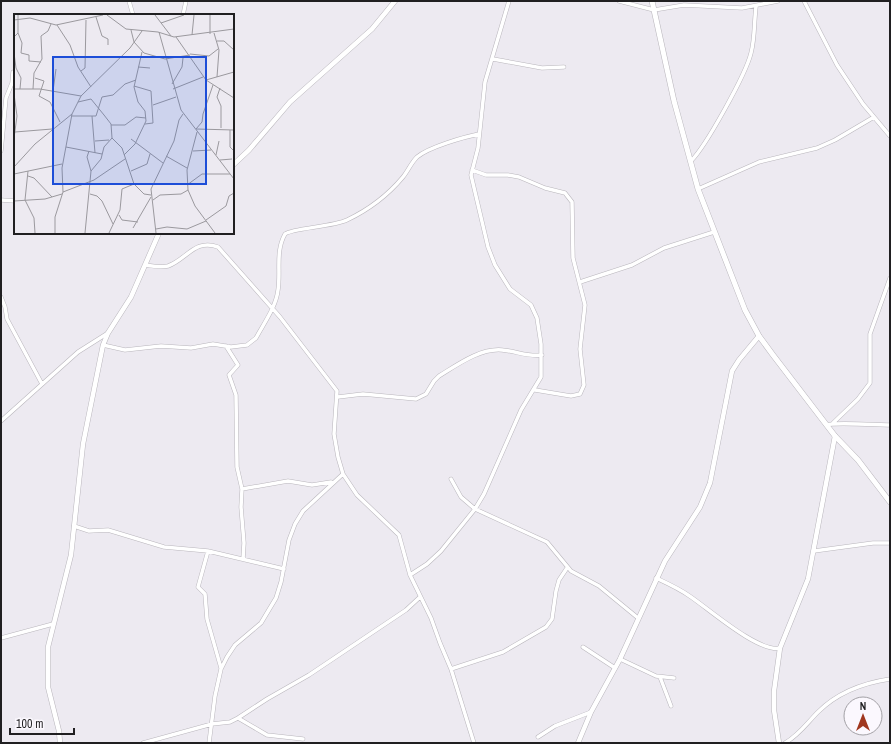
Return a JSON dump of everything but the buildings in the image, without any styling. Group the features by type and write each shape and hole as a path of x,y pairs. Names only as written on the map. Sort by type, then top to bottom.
{"main road":[{"path":"652,1 673,94 698,189 744,310 759,336 835,436 858,460 890,502"}],"street":[{"path":"129,1 133,14"},
{"path":"183,14 186,1"},
{"path":"234,164 249,150 290,102 372,29 395,1"},
{"path":"410,575 428,564 441,551 475,509 496,468 517,417 541,378 542,355 540,332 531,305 510,289 494,265 473,183 472,170 478,148 486,82 509,1"},
{"path":"619,1 654,10 684,5 727,8 756,7 778,1"},
{"path":"804,1 837,65 863,104 889,134"},
{"path":"691,161 701,149 750,59 756,7"},
{"path":"492,59 542,68 564,67"},
{"path":"1,151 6,98 12,83 13,72"},
{"path":"698,189 759,162 817,148 835,140 874,117"},
{"path":"104,345 125,350 161,346 184,348 213,344 226,346 251,343 256,338 272,308 278,289 281,245 283,238 289,232 323,227 346,220 360,213 392,189 416,158 458,138 479,134"},
{"path":"472,170 486,175 508,175 519,177 545,188 565,193 572,202 574,258 585,305 580,349 584,377 582,391 580,394 571,396 535,390"},
{"path":"1,200 14,201"},
{"path":"580,282 632,265 664,248 714,232"},
{"path":"60,743 48,687 47,660 53,624 65,581 74,526 77,482 82,444 108,333 131,297 159,234"},
{"path":"146,265 160,267 168,266 193,248 212,244 218,247 298,338 337,391 338,397 335,410 334,434 343,474 357,495 396,531 410,575 431,618 451,669 474,742 468,743"},
{"path":"833,423 858,399 870,383 870,334 890,278"},
{"path":"1,297 5,307 7,319 42,384"},
{"path":"1,421 78,352 108,333"},
{"path":"578,743 591,712 620,659 656,578 665,561 693,520 706,494 710,483 732,372 739,360 759,336"},
{"path":"226,346 238,365 229,375 236,395 237,467 242,489 240,507 244,543 243,559"},
{"path":"338,397 363,394 416,399 426,394 439,376 482,353 500,350 528,356 542,355"},
{"path":"827,425 833,423 857,425 890,424"},
{"path":"780,743 774,710 775,684 780,648 804,592 814,551 835,436"},
{"path":"209,743 215,696 221,669 235,645 261,623 276,598 284,569 289,540 295,524 303,512 343,474"},
{"path":"451,479 461,497 475,509 547,542 555,549 567,568 599,586 638,618"},
{"path":"242,489 288,480 312,485 334,482"},
{"path":"74,526 89,531 108,530 172,549 208,551 284,569"},
{"path":"814,551 873,543 890,543"},
{"path":"208,551 198,587 205,594 207,619 221,669"},
{"path":"451,669 503,652 546,627 552,620 559,580 567,568"},
{"path":"656,578 680,590 754,641 766,647 775,649 780,648"},
{"path":"143,743 212,724 224,723 238,718 267,699 310,675 406,610 420,597"},
{"path":"1,638 53,624"},
{"path":"583,647 615,668"},
{"path":"620,659 646,673 660,677 674,678"},
{"path":"660,677 671,706"},
{"path":"785,743 801,731 825,706 844,692 869,683 890,679"},
{"path":"538,738 554,726 591,712"},
{"path":"238,718 267,735 303,739"}]}
